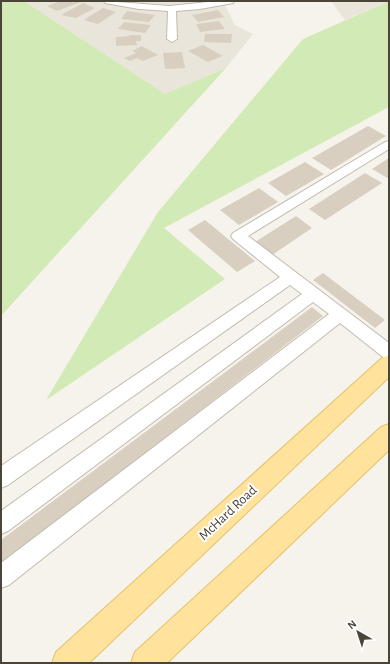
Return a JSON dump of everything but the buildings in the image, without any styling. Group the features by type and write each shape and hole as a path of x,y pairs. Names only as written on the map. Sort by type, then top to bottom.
{"main road":[{"name":"McHard Road","path":"67,663 389,364"},
{"path":"146,663 389,435"}],"street":[{"path":"108,1 138,7 172,9 199,7 230,1"},
{"path":"172,9 172,39"},
{"path":"389,144 238,236 389,352"},
{"path":"1,478 290,277"},
{"path":"1,524 313,294"},
{"path":"1,577 340,314"}],"shaded area":[{"path":"24,1 223,1 235,25 253,34 226,68 165,94"},
{"path":"331,1 388,1 345,20"}],"green space":[{"path":"1,1 24,1 165,94 226,68 1,316"},
{"path":"389,1 389,107 164,228 225,279 46,400 158,212 303,39"}]}
